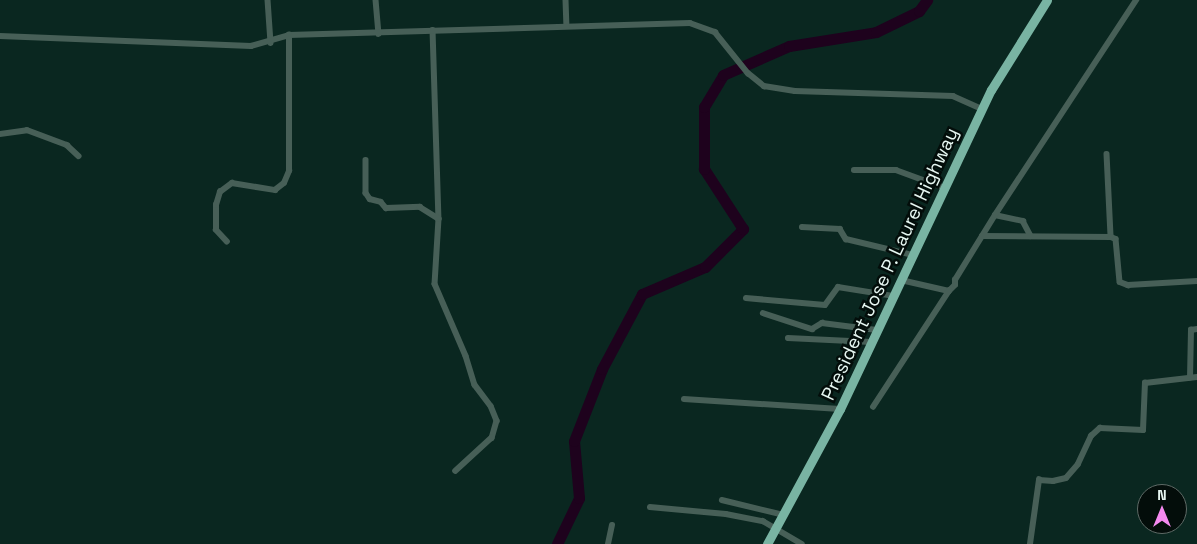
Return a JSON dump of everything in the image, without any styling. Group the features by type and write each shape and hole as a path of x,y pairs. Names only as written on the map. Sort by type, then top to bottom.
{"highway":[{"name":"President Jose P. Laurel Highway","path":"767,544 840,409 1006,62 1047,0"}],"street":[{"path":"268,0 271,43"},
{"path":"376,0 379,34"},
{"path":"566,0 567,26"},
{"path":"873,407 949,291 995,215 1136,0"},
{"path":"0,36 251,46 271,43 289,35 379,34 433,30 690,23 706,26 728,44 748,73 764,86 773,88 953,96 982,109"},
{"path":"433,30 439,219 435,284 466,356 475,385 491,406 497,421 492,438 456,471"},
{"path":"227,242 216,230 216,205 220,192 232,183 275,190 284,183 289,171 289,35"},
{"path":"0,134 27,130 67,145 79,156"},
{"path":"1107,154 1111,237"},
{"path":"366,160 366,193 370,199 382,202 386,208 420,207 439,219"},
{"path":"854,170 896,170 945,188"},
{"path":"995,215 1023,221 1031,236"},
{"path":"802,226 840,229 846,239 913,255"},
{"path":"982,236 1111,237 1116,239 1120,282 1128,286 1197,281"},
{"path":"901,280 949,291"},
{"path":"746,298 825,305 838,287 894,296"},
{"path":"763,313 812,329 822,323 877,330"},
{"path":"1190,378 1191,330 1197,329"},
{"path":"788,338 871,342"},
{"path":"1030,544 1039,480 1053,481 1066,478 1078,464 1090,436 1100,428 1143,430 1145,383 1197,378"},
{"path":"684,399 840,409"},
{"path":"722,500 784,515"},
{"path":"650,507 726,514 763,521 802,544"},
{"path":"608,544 612,525"}],"waterway":[{"path":"557,544 579,498 574,441 602,369 642,294 705,267 743,229 704,169 704,107 723,75 789,46 876,32 919,11 927,0"}]}
